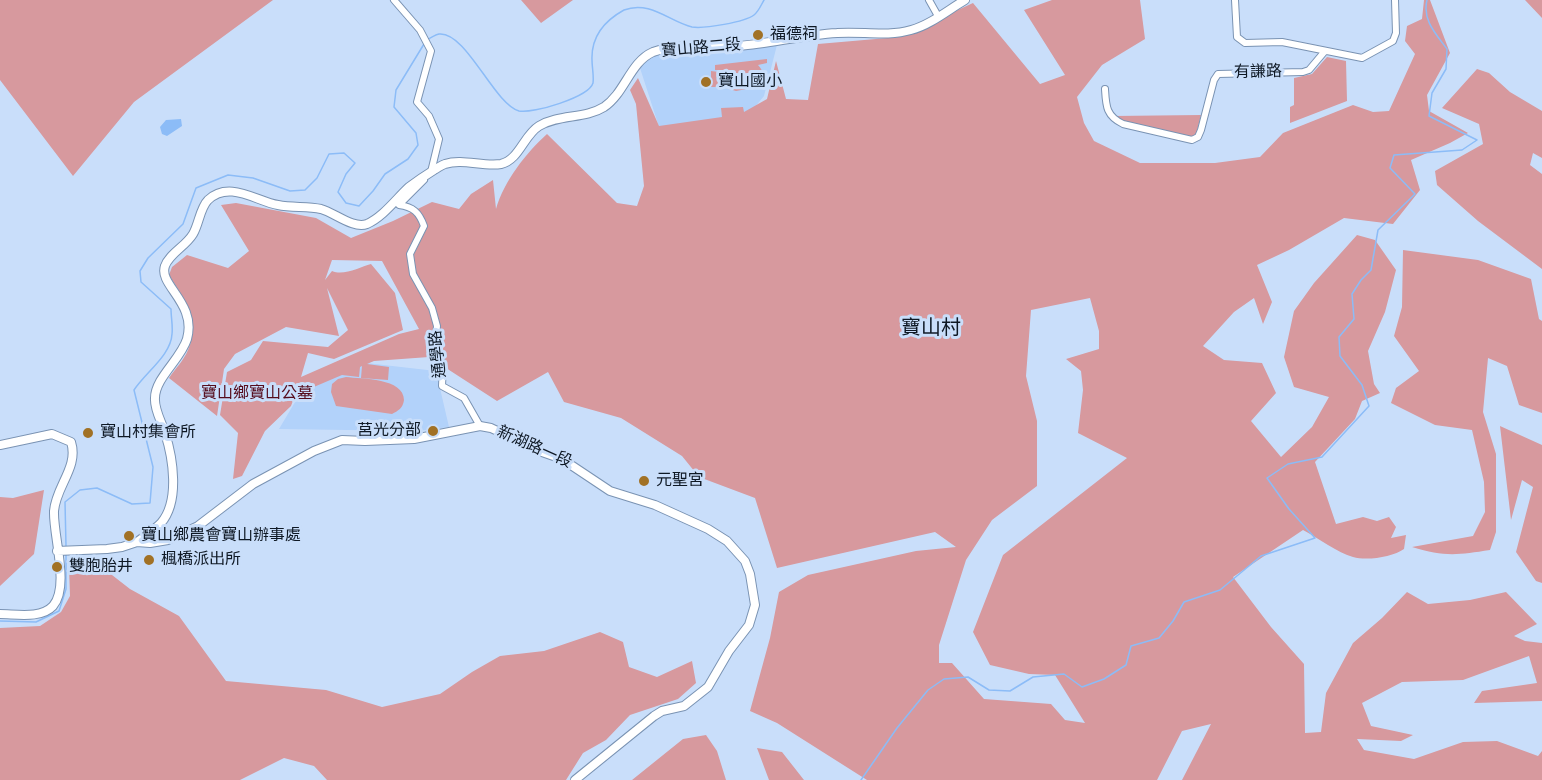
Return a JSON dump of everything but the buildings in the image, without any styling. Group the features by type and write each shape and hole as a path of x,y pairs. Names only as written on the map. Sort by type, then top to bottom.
{"street":[{"path":"394,0 420,30 431,51 417,102 429,116 439,139 431,172"},
{"path":"929,0 938,16"},
{"name":"寶山路二段","path":"137,542 163,521 171,502 169,451 155,404 155,391 181,354 188,335 184,307 165,280 163,273 167,261 192,235 206,201 227,192 240,192 275,205 320,209 362,225 374,219 410,187 445,164 502,164 515,155 531,132 540,126 603,107 621,91 642,59 659,50 760,44 836,33 910,31 923,26 965,0"},
{"path":"1235,0 1236,37 1239,41 1245,43 1282,42 1362,58 1393,41 1396,33 1395,0"},
{"name":"有謙路","path":"1105,89 1106,108 1115,120 1123,124 1192,140 1198,137 1201,130 1214,80 1218,74 1303,72 1309,70 1325,51"},
{"name":"通學路","path":"431,172 399,205 411,207 420,215 424,226 410,254 413,274 432,308 436,326 435,348 443,364 442,386 464,398 480,426"},
{"name":"新湖路一段","path":"57,550 114,548 137,542 150,543 168,540 198,526 253,484 314,451 342,440 414,439 480,426 491,428 562,459 610,491 655,505 708,529 727,541 745,561 754,593 754,614 749,625 729,651 708,687 684,706 662,711 654,716 575,780"},
{"path":"0,445 14,444 52,434 71,442 74,458 55,501 60,576 57,598 46,612 34,615 0,614"}],"shaded area":[{"name":"寶山國小","path":"777,45 764,96 745,119 661,133 640,68 647,59 659,52"},
{"path":"181,119 182,126 167,136 162,134 160,127 166,120"},
{"path":"340,360 436,371 449,427 417,431 279,429 298,397"}],"green space":[{"path":"0,0 273,0 134,102 73,176 0,80"},
{"path":"521,0 573,0 541,23"},
{"name":"寶山鄉寶山公墓","path":"1052,0 1140,0 1145,39 1102,65 1077,97 1084,123 1094,141 1140,163 1215,163 1260,157 1283,133 1353,105 1373,112 1389,111 1415,54 1405,41 1407,26 1422,19 1424,0 1430,0 1450,53 1427,95 1429,111 1468,133 1411,160 1420,190 1393,224 1344,218 1289,250 1257,265 1272,302 1263,324 1254,298 1234,312 1203,346 1224,360 1262,363 1276,393 1251,421 1281,457 1312,427 1329,397 1294,387 1284,357 1294,311 1314,283 1357,235 1375,240 1396,270 1385,312 1368,351 1374,384 1380,393 1362,401 1355,419 1315,462 1336,524 1363,517 1377,521 1389,517 1396,527 1391,538 1406,535 1404,549 1387,556 1353,557 1303,530 1233,577 1271,627 1304,664 1305,733 1321,732 1326,693 1353,643 1407,592 1428,604 1470,600 1506,592 1537,624 1514,636 1525,641 1542,643 1542,701 1474,703 1482,691 1537,683 1529,656 1463,680 1402,682 1362,703 1371,726 1413,735 1401,741 1357,739 1364,750 1414,759 1463,742 1497,741 1538,756 1542,751 1542,780 1182,780 1211,724 1182,731 1157,780 867,780 777,723 750,711 770,638 779,592 808,575 916,551 956,547 935,532 777,568 755,498 699,477 682,456 621,418 564,402 548,372 497,401 429,357 374,361 367,364 389,367 388,380 361,378 362,366 359,377 342,375 295,395 291,406 265,431 242,476 233,479 238,433 220,415 227,372 251,360 263,341 328,347 348,330 327,288 339,336 286,327 235,354 224,369 217,416 169,378 186,354 192,330 189,311 169,275 172,267 187,255 228,268 249,251 221,205 236,203 316,218 351,238 432,202 459,209 471,194 493,180 496,209 504,188 517,168 547,134 617,203 637,206 644,186 636,104 630,90 638,78 659,126 722,117 721,108 743,107 744,112 767,99 776,61 786,99 808,100 818,44 899,37 973,3 1040,84 1065,75 1024,10","holes":["332,260 382,261 419,329 399,334 301,377 308,353 334,359 403,330 395,293 371,264 347,272 332,271 325,280","1090,298 1099,331 1099,349 1066,359 1081,371 1083,390 1078,433 1127,458 1003,555 973,632 990,665 1029,674 1055,675 1085,723 1065,720 1051,704 984,699 952,663 939,663 939,645 966,560 992,520 1037,486 1037,421 1026,376 1031,310"]},
{"path":"1525,0 1542,0 1542,18"},
{"path":"1327,57 1346,61 1347,101 1290,123 1290,107 1294,105 1294,78 1312,74"},
{"path":"767,59 767,63 758,65 763,76 757,87 736,91 722,85 719,76 719,87 711,87 711,71 719,72 720,75 722,70 715,70 715,65"},
{"path":"1477,69 1489,73 1510,92 1542,111 1542,158 1533,153 1530,165 1542,174 1542,269 1478,221 1437,185 1435,171 1483,144 1479,124 1442,108"},
{"path":"1201,115 1196,135 1192,137 1124,122 1113,116"},
{"path":"1403,250 1478,260 1531,279 1539,319 1542,321 1542,413 1519,405 1507,366 1488,358 1483,412 1496,454 1496,532 1490,550 1451,554 1412,547 1473,536 1485,512 1484,482 1472,430 1435,425 1391,403 1396,388 1419,371 1394,336 1402,307"},
{"path":"346,377 371,379 397,387 402,393 403,405 392,414 336,406 331,392 332,384"},
{"path":"1500,426 1542,445 1542,583 1536,581 1516,552 1533,487 1522,480 1511,520"},
{"path":"44,490 34,554 0,586 0,497 13,498"},
{"path":"82,561 94,561 130,589 179,616 226,681 326,690 382,707 440,694 500,656 544,651 600,632 623,642 629,667 657,677 692,661 696,683 678,699 630,715 606,740 583,753 566,780 327,780 314,766 284,758 240,780 0,780 0,628 40,626 61,612 70,596 69,566"},
{"path":"706,735 717,751 726,780 632,780 683,739"},
{"path":"757,748 782,752 804,780 769,780"}],"waterway":[{"path":"427,40 439,34 449,36 470,55 509,106 519,111 536,110 572,99 589,88 593,83 592,51 596,37 610,19 624,10 642,8 692,27 705,27 749,18 757,12 764,0"},
{"path":"861,780 897,728 928,690 944,679 968,677 989,690 1010,691 1033,677 1064,674 1082,687 1104,679 1126,665 1131,646 1159,638 1173,621 1184,602 1220,590 1261,556 1315,538 1289,509 1267,478 1288,464 1322,457 1369,406 1362,385 1340,356 1339,337 1354,319 1352,294 1371,270 1378,230 1415,194 1390,168 1394,155 1462,150 1477,140 1429,116 1432,93 1446,69 1447,49 1428,20 1427,0"},
{"path":"66,546 65,502 80,490 97,488 132,504 150,503 153,467 134,390 167,349 171,342 172,328 171,309 141,282 140,271 148,258 183,224 196,188 228,175 253,178 290,191 305,190 317,178 329,154 344,153 355,163 346,174 338,192 346,203 359,206 385,174 408,159 418,145 416,133 394,107 396,90 424,44"},
{"path":"0,621 36,622 59,611 66,589 66,554"}],"place":[{"name":"福德祠","path":"758,35"},
{"name":"寶山國小","path":"706,82"},
{"name":"莒光分部","path":"433,431"},
{"name":"寶山村集會所","path":"88,433"},
{"name":"元聖宮","path":"644,481"},
{"name":"寶山鄉農會寶山辦事處","path":"129,536"},
{"name":"楓橋派出所","path":"149,560"},
{"name":"雙胞胎井","path":"57,567"}],"district":[{"name":"寶山村","path":"931,330"}]}
